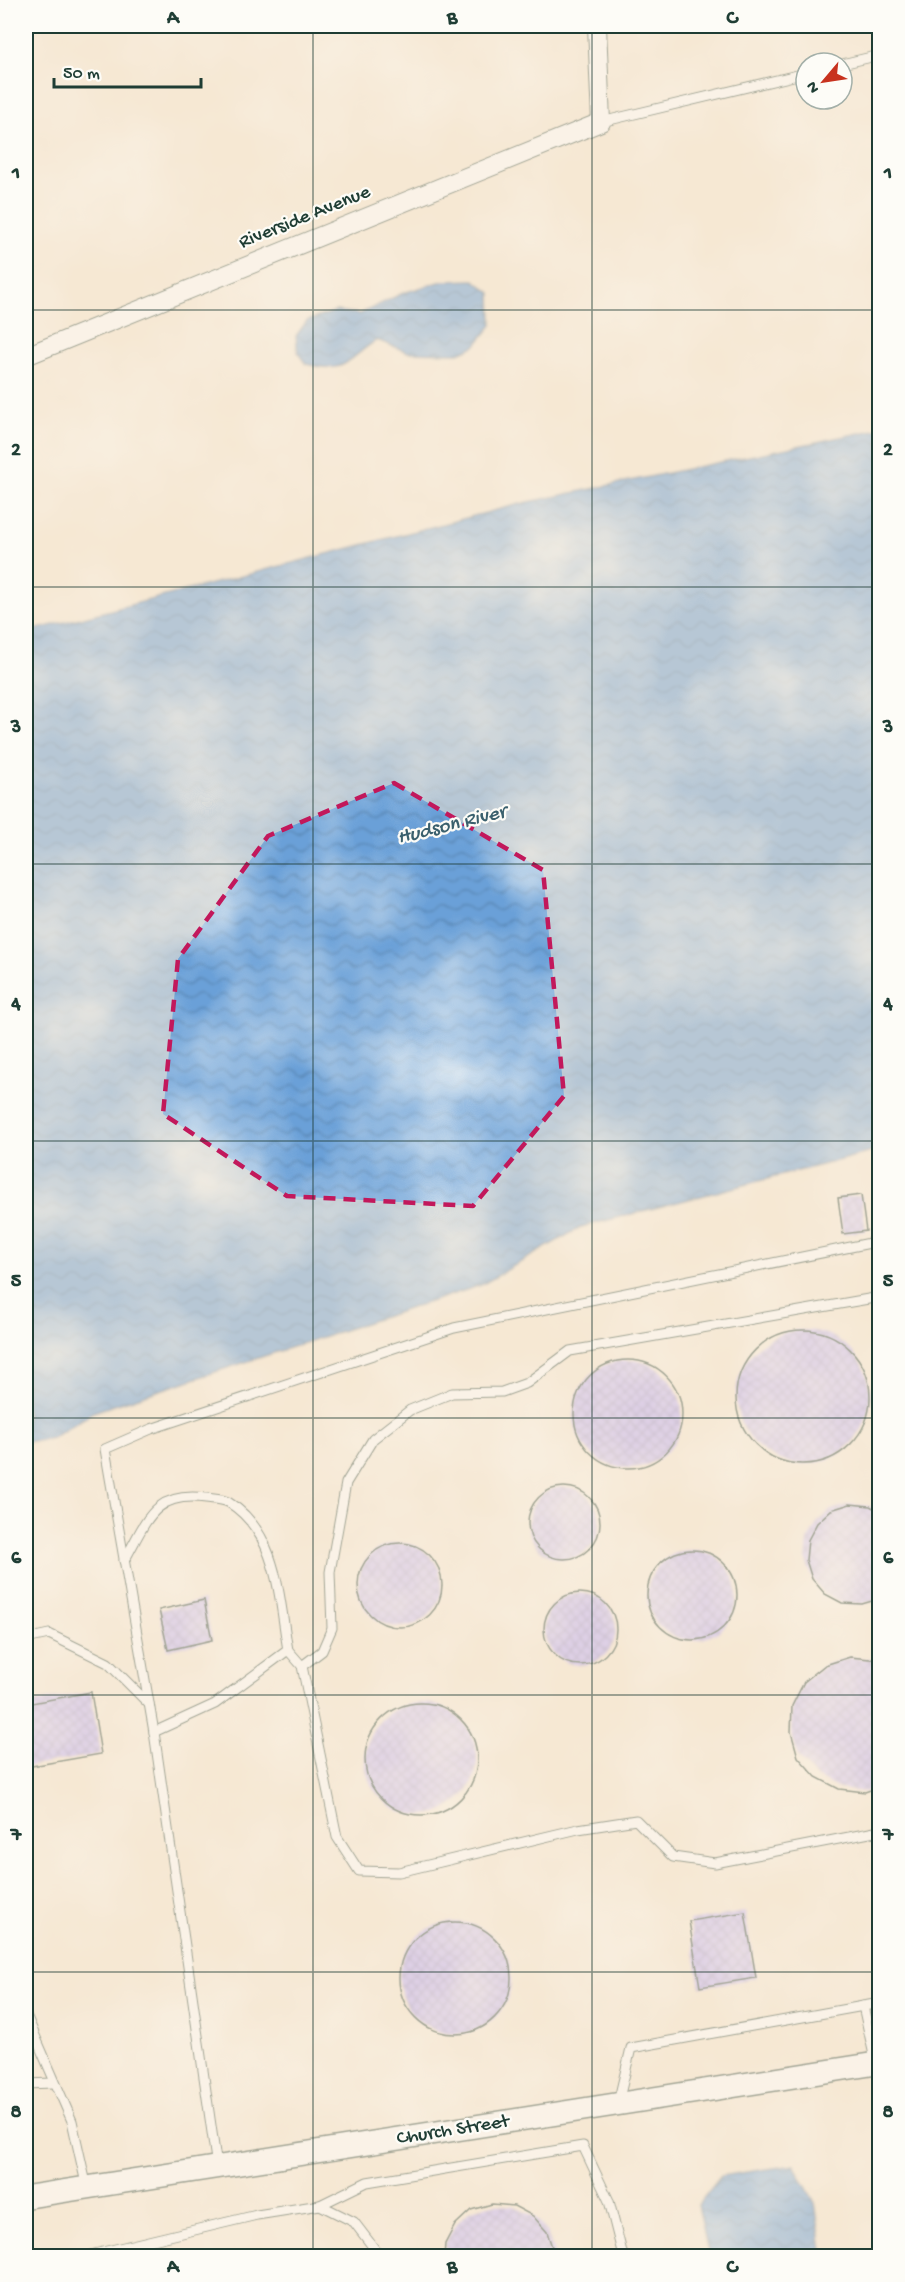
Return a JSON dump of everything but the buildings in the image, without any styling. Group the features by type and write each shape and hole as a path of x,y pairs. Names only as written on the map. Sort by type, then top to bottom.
{"street":[{"path":"597,26 601,122"},
{"name":"Riverside Avenue","path":"26,357 601,122"},
{"name":"Church Street","path":"26,2197 878,2064"}],"lane":[{"path":"854,61 879,55"},
{"name":"Riverside Avenue","path":"601,122 794,76"},
{"path":"218,2167 154,1732 105,1449 151,1429 454,1328 879,1241"},
{"path":"302,1666 322,1651 332,1628 330,1572 346,1483 373,1439 410,1410 452,1393 502,1392 527,1383 570,1351 879,1297"},
{"path":"124,1561 155,1507 184,1495 227,1501 256,1527 273,1563 288,1650 302,1666 337,1837 359,1871 399,1872 578,1829 636,1820 673,1857 716,1863 879,1831"},
{"path":"26,1639 49,1634 108,1663 149,1704"},
{"path":"154,1732 215,1704 288,1650"},
{"path":"618,2105 631,2048 879,2003"},
{"path":"863,2006 878,2064"},
{"path":"26,2014 53,2083 72,2121 87,2188"},
{"path":"26,2084 53,2083"},
{"path":"86,2256 258,2215 320,2205 367,2182 583,2146 609,2201 623,2256"},
{"path":"320,2205 354,2222 380,2256"}],"highlighted area":[{"path":"394,783 543,870 564,1096 473,1206 287,1196 163,1114 178,959 268,836"}],"water":[{"path":"474,280 491,293 492,325 475,346 459,353 408,352 377,340 346,363 331,368 306,364 298,353 296,336 307,321 336,311 360,314 403,293 443,281"},
{"name":"Hudson River","path":"879,429 879,1150 581,1227 481,1285 93,1412 52,1438 26,1442 26,632 524,503"},
{"path":"794,2165 815,2203 823,2256 709,2256 698,2205 721,2176"}]}
